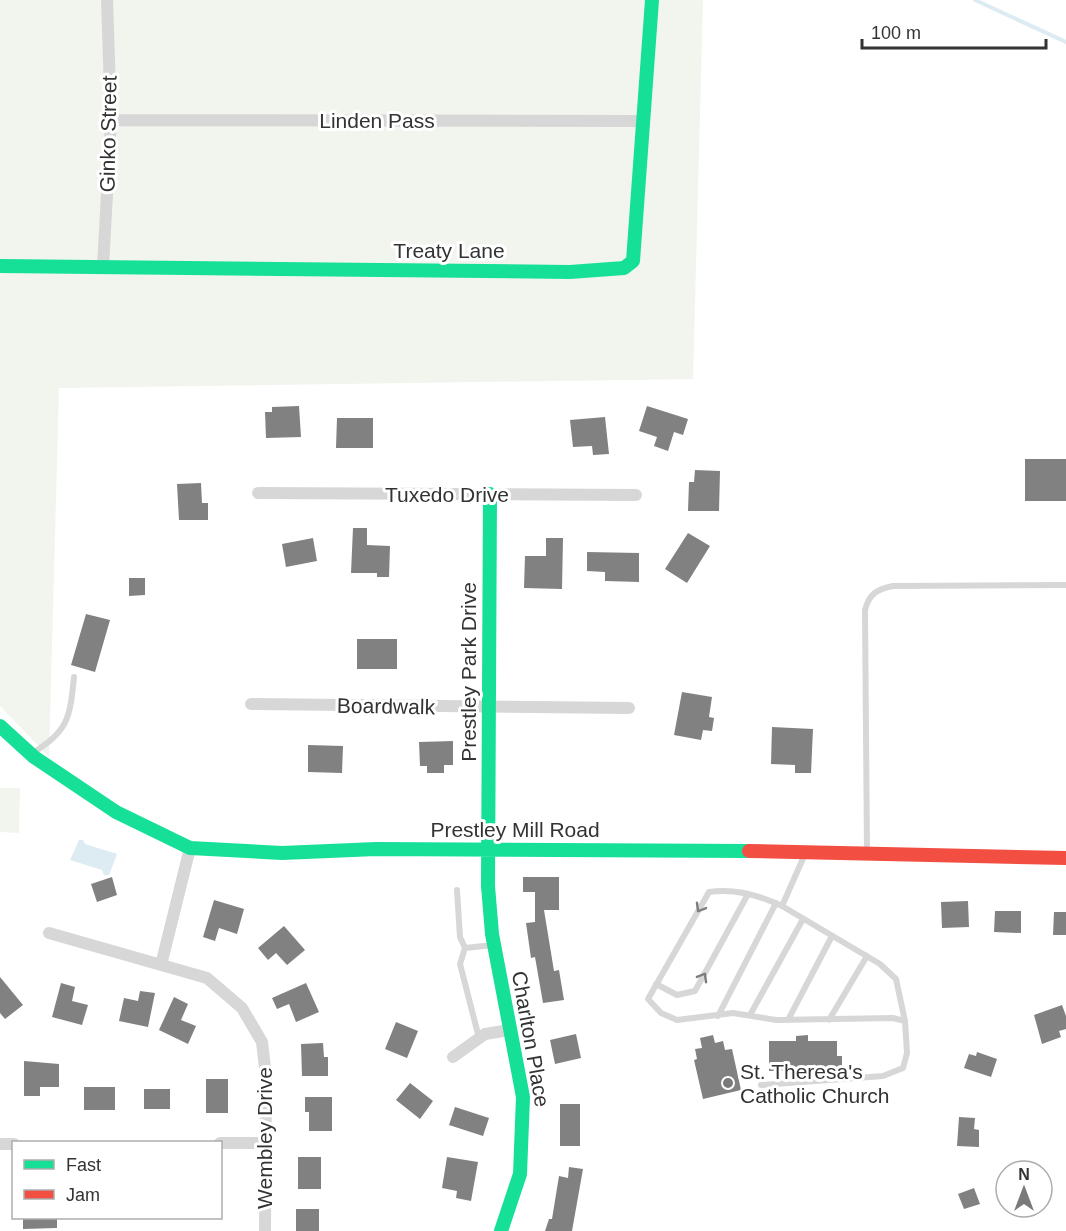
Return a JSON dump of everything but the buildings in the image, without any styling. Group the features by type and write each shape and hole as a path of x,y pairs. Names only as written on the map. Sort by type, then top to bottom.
{"street":[{"name":"Ginko Street","path":"103,267 111,120 107,0"},
{"name":"Treaty Lane","path":"0,266 570,272 624,268 633,261 652,0"},
{"name":"Linden Pass","path":"111,120 644,121"},
{"name":"Tuxedo Drive","path":"258,492 636,495"},
{"name":"Prestley Park Drive","path":"487,851 490,494"},
{"name":"Boardwalk","path":"251,704 629,708"},
{"name":"Prestley Mill Road","path":"0,726 31,754 116,812 190,848 282,853 376,849 689,850 1066,858"},
{"path":"160,965 190,848"},
{"name":"Charlton Place","path":"487,851 494,945 524,1097 520,1174 501,1231"},
{"name":"Wembley Drive","path":"49,933 207,978 242,1008 262,1042 266,1076 265,1231"},
{"path":"453,1058 478,1038 510,1030"},
{"path":"222,1143 266,1143"}],"lane":[{"path":"867,855 865,610 873,594 879,589 893,586 1066,585"},
{"path":"31,754 51,741 64,727 71,707 74,677"},
{"path":"718,1016 806,853"},
{"path":"761,1085 883,1076 903,1068 907,1053 905,1021 896,979 867,956 779,905 726,889 709,892 648,999 661,1013 677,1020 718,1016 733,1012 788,1020 894,1018 905,1021"},
{"path":"458,890 460,937 465,948 460,964 478,1038"},
{"path":"656,984 677,996 695,991 748,894"},
{"path":"750,1015 803,919"},
{"path":"788,1020 832,936"},
{"path":"465,948 494,945"},
{"path":"829,1020 867,956"}],"shaded area":[{"path":"0,0 703,0 693,379 59,388 49,757 0,706"},
{"path":"0,788 20,788 19,833 0,832"},
{"path":"79,840 117,854 109,875 104,875 102,870 70,860"}],"waterway":[{"path":"975,0 1066,42"}],"traffic: fast":[{"path":"0,266 570,272 624,268 633,261 652,0"},
{"path":"490,494 488,886 492,934 523,1097 520,1174 501,1231"},
{"path":"0,726 34,757 116,812 190,848 282,853 376,849 749,851"}],"traffic: jam":[{"path":"749,851 1066,858"}],"place":[{"name":"St. Theresa's Catholic Church","path":"728,1083"}]}
